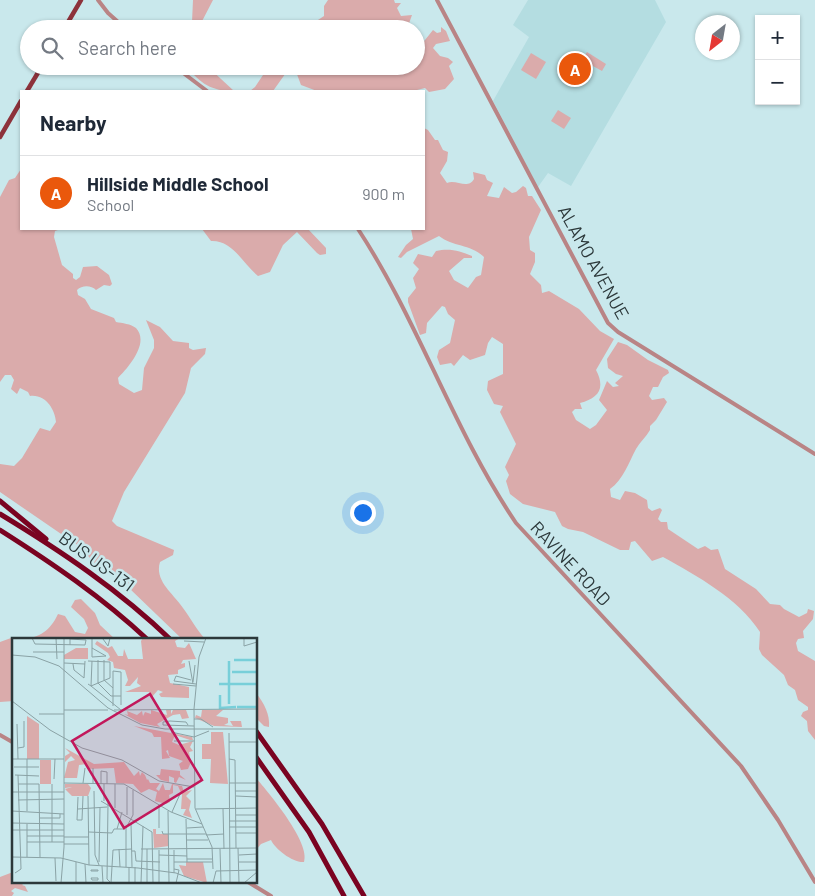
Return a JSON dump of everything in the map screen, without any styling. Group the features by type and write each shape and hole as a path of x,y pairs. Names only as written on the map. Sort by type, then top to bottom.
{"highway":[{"path":"0,501 60,550"},
{"name":"BUS US-131","path":"0,514 60,550 119,592 169,638"},
{"name":"BUS US-131","path":"0,530 68,575 110,607 146,638"},
{"path":"258,734 322,824 364,896"},
{"path":"258,760 309,832 344,896"}],"main road":[{"path":"69,20 81,0"},
{"path":"28,90 37,75"},
{"path":"0,137 20,103"}],"street":[{"path":"98,0 116,20"},
{"name":"ALAMO AVENUE","path":"437,0 608,323 628,338 815,454"},
{"path":"186,75 206,90"},
{"name":"RAVINE ROAD","path":"359,230 389,278 445,398 500,500 516,523 736,761 763,797 815,882"},
{"path":"0,735 12,742"},
{"path":"251,884 271,896"}],"shaded area":[{"path":"193,0 213,0 203,20 192,20"},
{"path":"328,0 394,0 395,3 401,3 397,8 401,16 412,15 410,20 318,20 324,16 324,6"},
{"path":"528,0 655,0 666,22 571,186 548,173 538,187 493,101 529,37 513,25"},
{"path":"441,27 446,31 450,41 436,44 433,48 440,56 448,58 453,62 449,66 454,79 445,89 429,92 425,88 417,90 314,90 301,85 297,75 425,75 425,40 433,30 437,33 441,32"},
{"path":"587,52 606,64 602,71 582,60"},
{"path":"531,53 546,62 536,79 521,70"},
{"path":"194,75 217,75 233,90 213,88"},
{"path":"263,75 284,75 274,90 251,90"},
{"path":"558,110 571,118 564,129 551,121"},
{"path":"425,128 435,140 438,140 443,150 448,152 447,161 440,173 447,183 469,184 474,179 473,172 485,175 487,180 493,183 487,196 499,198 504,187 512,193 523,186 526,188 528,196 532,196 541,210 529,237 530,250 535,253 535,262 530,274 541,285 542,293 549,291 579,309 600,331 614,339 596,370 600,382 598,392 592,398 580,403 582,409 575,409 572,412 576,420 590,429 596,425 607,410 599,400 607,381 613,387 619,386 615,383 623,376 616,374 608,368 607,359 618,342 627,345 648,360 668,370 669,373 663,377 658,387 653,387 649,396 652,400 664,398 667,402 636,449 622,476 610,489 611,497 620,500 625,491 635,493 647,500 648,508 652,511 660,508 662,510 658,519 661,522 667,522 668,529 698,549 705,546 711,550 718,549 725,569 756,589 770,604 780,605 799,617 807,613 808,609 814,611 813,619 803,631 804,638 798,639 796,643 798,651 815,661 815,740 808,731 807,721 801,716 803,712 808,710 808,707 798,700 795,690 788,685 784,675 762,655 759,649 760,632 729,598 703,580 663,557 652,561 635,541 631,542 629,550 620,550 583,532 562,526 555,512 523,504 510,494 506,481 509,475 505,467 516,444 500,412 503,406 494,404 487,390 488,381 503,374 503,344 492,337 488,343 485,355 470,360 463,355 454,366 451,363 440,365 437,357 439,350 450,343 455,320 448,314 445,307 442,306 427,323 426,333 420,335 408,302 408,298 416,288 413,278 419,269 413,263 418,254 432,257 436,251 450,250 472,256 472,258 464,258 449,271 454,280 468,288 476,277 481,275 484,257 473,250 444,240 439,236 407,252 401,258 398,257 406,245 413,239 411,230 425,230"},
{"path":"20,170 20,230 58,230 55,231 54,237 62,265 73,274 73,278 76,280 80,277 83,267 97,266 109,275 112,284 110,286 104,285 96,290 89,286 84,286 77,290 78,295 85,299 91,309 114,318 116,322 136,328 140,334 139,348 132,362 118,378 119,384 134,393 142,390 144,368 154,348 154,340 146,320 160,327 173,341 189,343 189,348 193,350 206,348 205,354 191,368 185,393 124,492 112,521 117,526 174,550 173,555 160,562 159,569 162,581 204,638 181,638 129,588 92,561 83,549 0,492 0,464 14,466 22,458 40,428 50,431 56,422 52,408 45,400 36,396 30,396 28,392 20,388 17,394 11,389 14,380 11,375 5,375 0,382 0,197 9,180 15,178"},
{"path":"203,230 309,230 326,248 326,254 320,255 317,253 297,232 283,245 270,272 258,276 232,248 226,244 211,241"},
{"path":"81,599 95,613 100,625 114,638 30,638 48,629 58,614 65,616 75,632 85,634 88,628 84,619 71,607 75,600"},
{"path":"12,638 12,701 0,702 0,642"},
{"path":"258,696 269,718 269,727 264,726 258,720"},
{"path":"258,780 288,818 301,843 304,862 285,855 271,840 261,844 258,848"},
{"path":"12,872 12,884 23,884 28,892 15,888 11,891 14,893 12,896 0,896 0,877"}],"place":[{"name":"Hillside Middle School","path":"575,69"}]}
